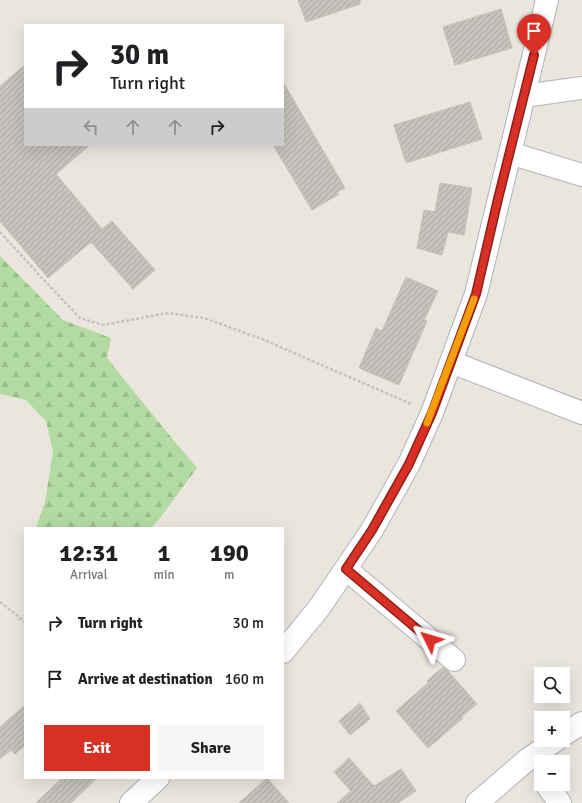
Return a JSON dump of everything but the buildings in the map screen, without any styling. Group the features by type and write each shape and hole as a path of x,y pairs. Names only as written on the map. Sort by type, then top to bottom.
{"street":[{"path":"284,651 319,608 372,530 409,464 432,413 476,294 547,0"},
{"path":"524,96 582,88"},
{"path":"510,153 582,175"},
{"path":"451,362 582,413"},
{"path":"346,569 454,660"},
{"path":"570,731 582,723"},
{"path":"483,801 527,760 546,747"},
{"path":"527,760 534,769"},
{"path":"131,803 157,779"},
{"path":"551,791 560,803"}],"path":[{"path":"0,232 80,318 103,325 168,314 204,318 262,339 432,413"},
{"path":"0,602 24,621"}],"green space":[{"path":"0,256 63,320 111,338 107,358 197,468 152,527 36,527 45,502 53,452 46,421 26,400 0,394"}],"slow traffic":[{"path":"427,423 474,299"}],"route":[{"path":"430,640 346,569 372,530 409,464 432,413 476,294 534,55"}]}
